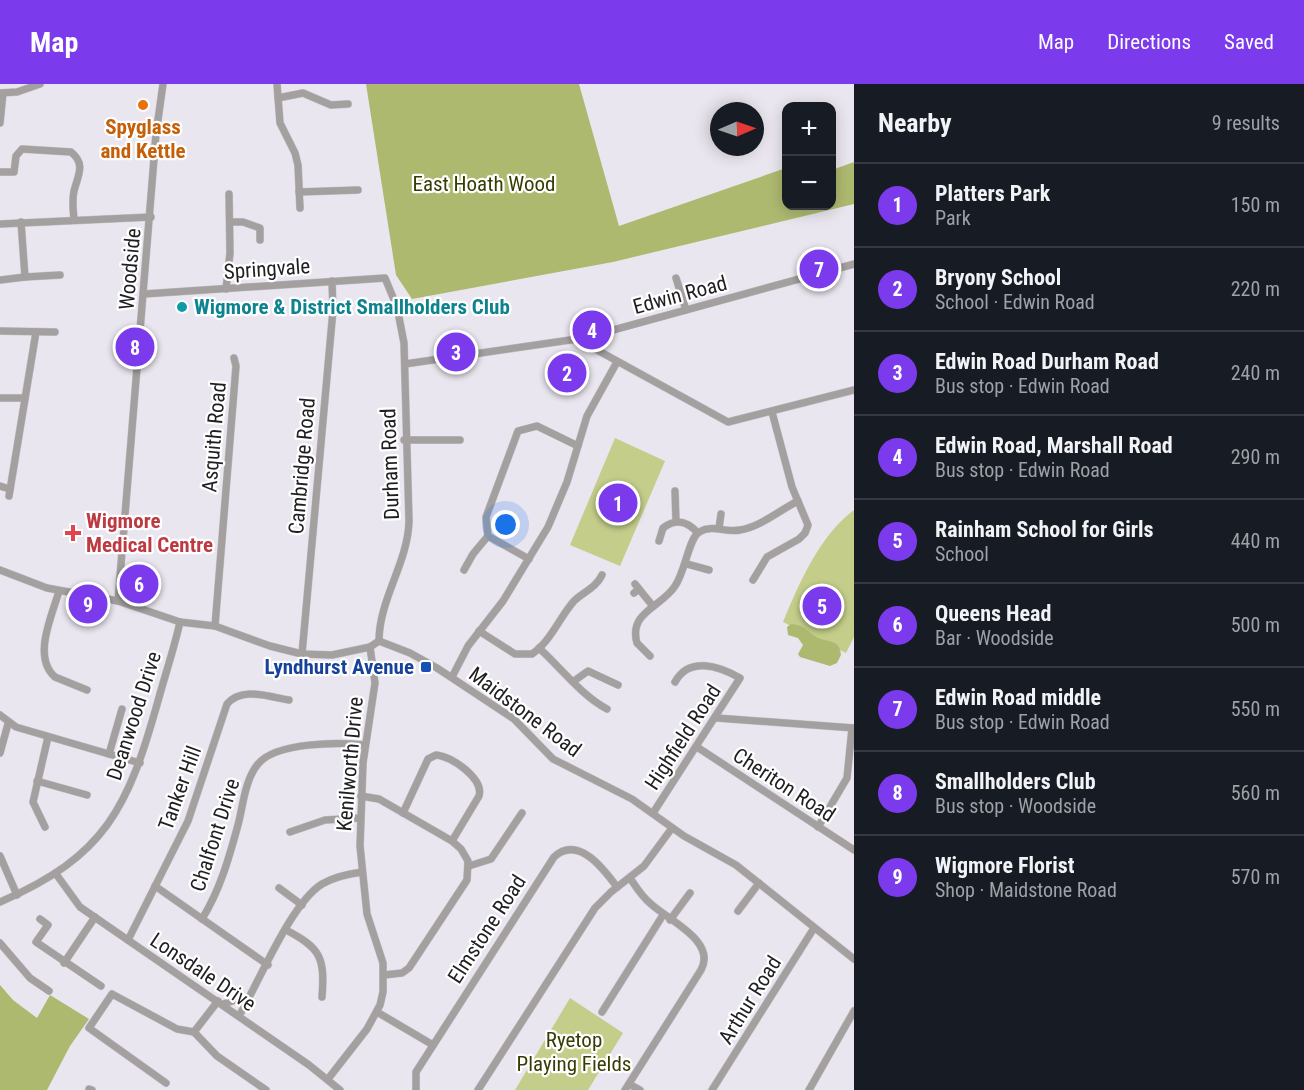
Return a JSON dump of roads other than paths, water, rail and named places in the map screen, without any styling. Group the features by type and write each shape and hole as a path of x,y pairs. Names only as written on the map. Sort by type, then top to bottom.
{"street":[{"path":"0,123 1,93 23,91 40,84"},
{"name":"Woodside","path":"118,601 156,134 163,84"},
{"path":"277,84 280,123 295,153 300,208"},
{"path":"278,98 303,93 330,105 348,104"},
{"path":"0,172 14,172 16,156 22,149 68,151 79,160 81,170 73,199 74,219"},
{"path":"299,192 358,190"},
{"path":"226,289 231,253 229,194"},
{"path":"0,224 151,217"},
{"path":"21,222 25,277"},
{"path":"230,222 243,222 260,228 260,240"},
{"name":"Edwin Road","path":"405,364 577,339 854,264"},
{"path":"0,280 60,275"},
{"name":"Springvale","path":"144,294 383,277 388,284"},
{"path":"676,278 686,310"},
{"name":"Cambridge Road","path":"302,654 333,310 332,281"},
{"name":"Durham Road","path":"380,641 381,620 408,544 405,364 398,307 388,284"},
{"path":"0,331 55,332"},
{"path":"0,486 10,493 36,332"},
{"path":"577,339 728,422 854,390"},
{"name":"Asquith Road","path":"215,626 236,366 234,358"},
{"path":"452,678 479,631 503,601 529,559 558,504 588,416 617,362"},
{"path":"0,398 25,398"},
{"path":"753,580 767,557 805,533 808,522 798,501 772,412"},
{"path":"464,570 473,554 488,536 486,517 518,431 529,426 537,426 578,446"},
{"path":"405,440 460,440"},
{"path":"675,491 676,521"},
{"path":"646,656 637,643 635,628 639,618 672,591 687,564 690,544 698,533 719,528 731,531 745,529 798,501"},
{"path":"719,528 720,512"},
{"path":"659,541 663,528 676,521 689,525 698,533"},
{"path":"488,536 529,559"},
{"path":"687,564 710,569"},
{"path":"0,570 59,591 118,601 180,622 215,626 270,646 302,654 332,655 370,647 380,641"},
{"path":"479,631 516,654 528,655 539,648 577,598 594,587 602,575"},
{"path":"636,589 652,606"},
{"path":"59,591 45,642 45,658 55,677 87,690"},
{"name":"Deanwood Drive","path":"0,902 56,874 83,852 111,821 131,786 140,763 180,622"},
{"name":"Maidstone Road","path":"380,641 410,653 514,719 553,759 632,799 672,828 733,862 854,959"},
{"name":"Kenilworth Drive","path":"328,1079 361,1038 382,999 384,975 381,955 367,914 362,872 360,818 365,745 375,683 370,647"},
{"path":"539,648 574,681 586,698 607,709"},
{"name":"Highfield Road","path":"653,813 717,718 740,678 724,669 702,666 686,669 675,682"},
{"path":"574,681 588,671 618,685"},
{"name":"Tanker Hill","path":"128,940 188,821 227,704 234,697 243,694 289,700"},
{"path":"109,754 122,709"},
{"path":"0,715 8,724 140,763"},
{"path":"717,718 853,728 847,778 818,827"},
{"path":"0,753 8,724"},
{"path":"45,827 33,805 48,737"},
{"name":"Chalfont Drive","path":"202,919 222,880 249,783 258,764 275,753 311,746 365,745"},
{"name":"Cheriton Road","path":"697,747 854,850"},
{"path":"403,813 428,759 436,755 448,758 476,780 480,788 479,796 452,841"},
{"path":"37,781 87,795"},
{"path":"361,796 379,799 452,841 465,854 469,866 465,884 409,968 402,973 384,975"},
{"path":"469,866 491,860 522,813"},
{"path":"290,832 325,820 360,818"},
{"path":"478,1090 590,915 617,887 649,861 672,828"},
{"name":"Elmstone Road","path":"416,1090 415,1076 433,1045 556,854 571,849 583,852 599,865 617,887"},
{"path":"0,856 17,895"},
{"path":"239,1016 302,905 322,884 340,876 362,872"},
{"name":"Lonsdale Drive","path":"56,874 76,903 328,1079 340,1090"},
{"path":"630,878 644,898 699,942 704,954 703,966 627,1087 640,1090"},
{"path":"738,911 759,883"},
{"path":"155,886 268,965"},
{"path":"279,888 302,905"},
{"path":"602,1012 667,917 690,893"},
{"path":"64,963 95,917"},
{"path":"40,919 48,924 36,942 101,986"},
{"name":"Arthur Road","path":"712,1090 814,928"},
{"path":"286,930 310,944 319,953 323,965 322,997"},
{"path":"0,944 30,978 49,991"},
{"path":"166,1083 89,1028 112,994 177,1029 194,1032 217,1056 266,1090"},
{"path":"194,1032 220,1003 243,998 249,1000"},
{"path":"809,1090 854,1011"},
{"path":"377,1012 433,1045"}],"place":[{"name":"Spyglass and Kettle","path":"143,105"},
{"name":"Edwin Road middle","path":"819,269"},
{"name":"Wigmore & District Smallholders Club","path":"182,307"},
{"name":"Edwin Road, Marshall Road","path":"592,330"},
{"name":"Smallholders Club","path":"135,347"},
{"name":"Edwin Road Durham Road","path":"456,352"},
{"name":"Bryony School","path":"567,373"},
{"name":"Platters Park","path":"618,503"},
{"name":"Wigmore Medical Centre","path":"73,533"},
{"name":"Queens Head","path":"139,584"},
{"name":"Wigmore Florist","path":"88,604"},
{"name":"Rainham School for Girls","path":"822,606"},
{"name":"Lyndhurst Avenue","path":"426,667"}],"park label":[{"name":"East Hoath Wood","path":"484,184"},
{"name":"Ryetop Playing Fields","path":"574,1052"}]}
